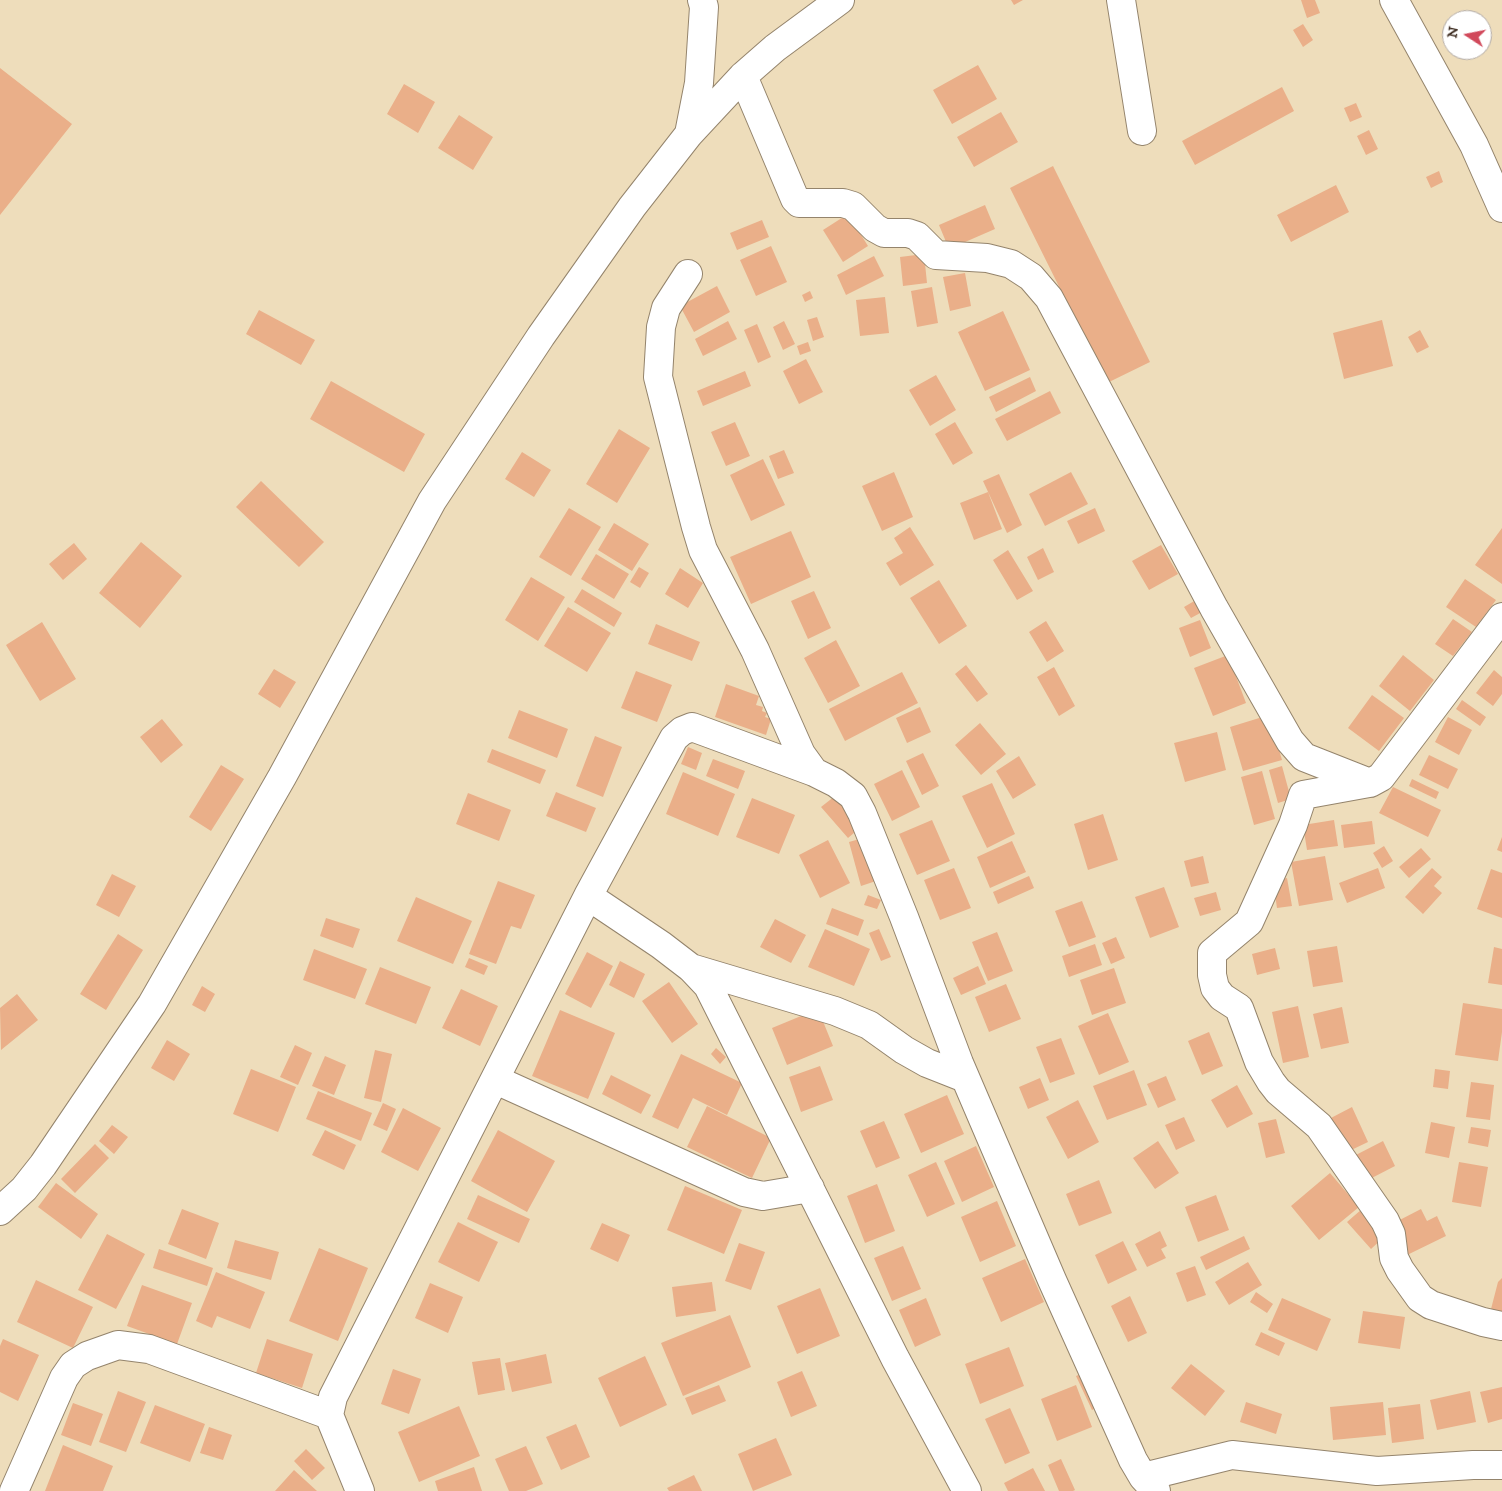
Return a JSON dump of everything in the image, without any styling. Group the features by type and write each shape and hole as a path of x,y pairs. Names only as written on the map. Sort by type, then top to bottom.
{"street":[{"path":"688,134 699,83 704,7 702,0"},
{"path":"0,1211 24,1189 43,1165 152,1004 282,777 432,500 541,336 632,207 688,134 743,76 840,0"},
{"path":"1121,0 1142,130"},
{"path":"1394,0 1496,186 1502,208"},
{"path":"743,76 795,199 799,203 843,203 853,206 875,228 884,233 917,236 936,255 987,258 1011,264 1031,277 1049,298 1214,608 1290,742 1304,757 1370,783"},
{"path":"688,274 666,308 661,327 658,377 693,518 703,550 755,650 801,754 814,772"},
{"path":"1303,795 1370,783 1381,777 1391,767 1502,617"},
{"path":"360,1491 329,1415 333,1398 588,896 674,738 682,731 692,728 814,772 853,796 862,813 904,917 965,1078 1133,1460 1150,1484 1232,1455 1369,1470 1473,1465 1502,1466"},
{"path":"1304,757 1303,795 1293,825 1249,922 1212,953 1212,975 1215,988 1222,997 1239,1008 1259,1062 1271,1082 1278,1091 1320,1126 1385,1221 1391,1234 1394,1258 1400,1270 1420,1298 1440,1308 1482,1322 1502,1326"},
{"path":"588,896 691,968 708,986 895,1358 967,1491"},
{"path":"691,968 835,1011 869,1026 927,1063 965,1078"},
{"path":"496,1080 744,1192 762,1196 810,1188"},
{"path":"14,1491 64,1378 73,1365 88,1356 118,1344 149,1349 329,1415"}],"building":[{"path":"1011,0 1023,0 1014,5"},
{"path":"1301,0 1315,0 1320,13 1307,18"},
{"path":"1303,24 1313,40 1303,47 1293,30"},
{"path":"978,65 997,99 952,124 933,90"},
{"path":"0,68 72,124 0,215"},
{"path":"404,84 435,102 418,133 387,114"},
{"path":"1282,87 1294,111 1195,165 1182,141"},
{"path":"1356,103 1362,117 1350,122 1344,108"},
{"path":"1001,112 1018,142 974,167 957,137"},
{"path":"459,115 493,137 473,170 438,148"},
{"path":"1369,130 1378,149 1366,155 1357,136"},
{"path":"1053,166 1150,362 1107,383 1010,188"},
{"path":"1439,171 1443,182 1431,188 1426,177"},
{"path":"1336,185 1349,212 1291,242 1277,215"},
{"path":"985,205 995,229 949,249 939,225"},
{"path":"848,214 868,246 843,262 823,230"},
{"path":"762,220 769,237 737,250 730,233"},
{"path":"771,246 787,282 756,296 740,260"},
{"path":"924,254 927,283 903,286 900,257"},
{"path":"874,256 884,276 846,295 837,275"},
{"path":"965,273 971,306 950,311 943,277"},
{"path":"717,286 730,312 694,332 680,306"},
{"path":"932,287 938,323 917,327 911,291"},
{"path":"810,291 813,298 805,302 802,295"},
{"path":"885,297 889,333 860,336 856,300"},
{"path":"259,310 315,340 301,365 246,334"},
{"path":"1003,311 1030,370 985,391 958,332"},
{"path":"817,317 824,337 813,341 807,320"},
{"path":"1382,320 1393,366 1344,379 1333,333"},
{"path":"728,321 737,339 703,356 695,339"},
{"path":"784,321 795,344 783,350 773,327"},
{"path":"757,324 771,357 758,363 744,330"},
{"path":"1420,330 1429,347 1417,353 1408,337"},
{"path":"808,342 811,351 800,355 797,346"},
{"path":"806,359 823,392 799,404 783,371"},
{"path":"745,371 751,386 703,406 697,391"},
{"path":"936,375 956,410 930,426 909,390"},
{"path":"1030,377 1036,391 996,412 989,397"},
{"path":"331,381 425,434 404,472 310,419"},
{"path":"1050,391 1061,413 1007,441 995,419"},
{"path":"735,422 750,456 726,466 711,432"},
{"path":"955,422 973,453 953,465 935,434"},
{"path":"619,429 650,448 617,503 586,484"},
{"path":"784,450 794,473 778,479 769,456"},
{"path":"522,452 551,470 534,497 505,479"},
{"path":"763,459 785,505 751,521 730,475"},
{"path":"894,472 913,517 882,531 862,486"},
{"path":"1071,472 1088,504 1045,526 1029,494"},
{"path":"999,474 1022,525 1007,533 983,481"},
{"path":"261,481 324,542 299,567 236,507"},
{"path":"988,492 1002,529 974,540 960,503"},
{"path":"569,508 601,527 571,576 539,557"},
{"path":"1095,508 1105,531 1078,544 1067,521"},
{"path":"614,523 649,544 632,571 598,550"},
{"path":"910,527 934,565 900,586 886,563 903,553 894,538"},
{"path":"1502,528 1502,584 1475,565"},
{"path":"791,531 811,577 751,604 730,557"},
{"path":"141,542 182,576 140,628 99,593"},
{"path":"74,543 87,559 63,580 49,564"},
{"path":"1161,545 1178,574 1149,590 1132,561"},
{"path":"1043,548 1054,572 1038,580 1027,557"},
{"path":"1008,550 1033,591 1017,600 993,560"},
{"path":"596,554 629,574 614,599 581,579"},
{"path":"639,567 649,573 640,588 630,582"},
{"path":"680,568 703,583 688,608 665,594"},
{"path":"531,577 565,597 538,641 505,620"},
{"path":"1465,579 1496,600 1476,627 1446,607"},
{"path":"939,580 967,626 939,644 910,598"},
{"path":"582,589 622,613 614,627 574,602"},
{"path":"814,591 831,628 808,639 791,601"},
{"path":"1196,600 1202,612 1191,618 1184,607"},
{"path":"568,607 611,633 587,672 544,646"},
{"path":"1453,619 1472,632 1453,656 1435,644"},
{"path":"1200,620 1211,648 1190,657 1179,628"},
{"path":"1046,621 1064,651 1047,662 1029,632"},
{"path":"42,622 76,679 40,701 6,645"},
{"path":"656,624 700,642 692,661 648,644"},
{"path":"836,640 860,686 828,703 804,658"},
{"path":"1228,655 1246,703 1213,716 1194,668"},
{"path":"1403,655 1434,680 1410,711 1379,686"},
{"path":"966,665 988,694 977,702 955,674"},
{"path":"1054,667 1075,706 1059,716 1037,677"},
{"path":"274,669 296,682 280,708 258,694"},
{"path":"1494,670 1502,677 1502,694 1493,706 1476,693"},
{"path":"636,671 672,685 657,722 621,708"},
{"path":"902,672 918,703 845,741 829,709"},
{"path":"726,684 759,696 756,705 763,707 762,711 767,713 765,717 771,719 766,735 715,717"},
{"path":"1372,695 1404,718 1379,751 1348,728"},
{"path":"1462,700 1486,717 1480,726 1456,709"},
{"path":"920,707 931,732 907,743 896,718"},
{"path":"519,710 568,729 557,758 508,738"},
{"path":"1269,715 1282,760 1243,771 1230,727"},
{"path":"1448,717 1472,730 1459,755 1435,742"},
{"path":"162,719 183,745 161,763 140,737"},
{"path":"980,723 1006,754 981,775 955,745"},
{"path":"1217,732 1226,770 1185,782 1174,743"},
{"path":"595,736 622,747 603,797 576,786"},
{"path":"688,747 702,753 696,770 681,764"},
{"path":"492,749 546,770 540,784 487,762"},
{"path":"923,753 939,786 922,795 906,761"},
{"path":"1429,755 1458,769 1448,789 1419,775"},
{"path":"1019,756 1036,785 1013,799 996,771"},
{"path":"713,759 745,771 738,789 706,776"},
{"path":"221,765 244,779 211,831 189,817"},
{"path":"1282,766 1291,799 1278,803 1269,770"},
{"path":"902,770 920,807 892,821 874,784"},
{"path":"1262,771 1275,819 1254,825 1241,777"},
{"path":"683,772 735,794 718,836 666,814"},
{"path":"1412,779 1439,792 1436,799 1409,786"},
{"path":"992,783 1015,834 987,848 962,796"},
{"path":"1393,787 1441,810 1428,837 1379,813"},
{"path":"556,792 596,808 586,832 546,816"},
{"path":"468,793 511,810 499,841 456,824"},
{"path":"835,796 861,827 848,838 821,807"},
{"path":"752,798 795,815 779,854 736,837"},
{"path":"1103,814 1118,860 1088,870 1074,824"},
{"path":"932,820 950,861 917,875 899,834"},
{"path":"1334,820 1338,846 1307,850 1303,825"},
{"path":"1372,821 1375,844 1344,848 1341,825"},
{"path":"1502,837 1502,852 1497,850"},
{"path":"863,838 876,881 861,886 849,842"},
{"path":"828,840 850,883 820,898 799,855"},
{"path":"1012,841 1026,872 990,888 977,857"},
{"path":"1384,846 1393,861 1382,868 1373,853"},
{"path":"1421,848 1431,859 1409,878 1399,867"},
{"path":"1203,856 1209,883 1191,887 1184,861"},
{"path":"1325,856 1333,900 1299,906 1291,862"},
{"path":"954,868 971,908 940,920 924,880"},
{"path":"1378,868 1385,888 1347,903 1339,883"},
{"path":"1432,868 1442,877 1434,886 1442,893 1423,914 1405,897"},
{"path":"1491,869 1502,873 1502,918 1477,909"},
{"path":"112,874 136,886 119,917 96,905"},
{"path":"1029,876 1034,888 998,904 993,892"},
{"path":"1287,878 1292,906 1277,908 1273,881"},
{"path":"498,881 535,895 521,929 511,926 496,964 469,954"},
{"path":"1164,887 1179,927 1150,938 1135,897"},
{"path":"1216,892 1221,910 1200,916 1194,898"},
{"path":"868,895 881,900 877,909 864,905"},
{"path":"416,897 472,921 453,964 397,941"},
{"path":"1082,901 1096,937 1069,947 1055,911"},
{"path":"832,908 864,920 858,936 826,924"},
{"path":"326,918 360,929 353,948 320,936"},
{"path":"775,919 806,935 791,963 760,947"},
{"path":"825,929 870,949 854,986 808,967"},
{"path":"879,929 891,957 881,961 869,933"},
{"path":"997,932 1013,971 988,981 972,942"},
{"path":"118,934 143,950 106,1010 80,994"},
{"path":"1116,937 1125,958 1111,964 1102,943"},
{"path":"1095,944 1102,965 1069,977 1062,956"},
{"path":"1337,946 1343,982 1313,987 1307,951"},
{"path":"1494,947 1502,949 1502,985 1488,983"},
{"path":"1275,948 1280,969 1257,975 1252,954"},
{"path":"314,949 367,969 355,999 303,980"},
{"path":"587,952 613,966 591,1008 565,994"},
{"path":"469,958 488,966 484,975 465,967"},
{"path":"620,961 645,974 634,998 609,985"},
{"path":"978,966 986,984 961,995 953,978"},
{"path":"380,967 431,987 416,1024 365,1004"},
{"path":"1114,968 1126,1003 1092,1015 1080,980"},
{"path":"669,982 698,1024 672,1043 642,1001"},
{"path":"1006,984 1021,1019 989,1032 975,997"},
{"path":"202,986 215,994 205,1012 192,1005"},
{"path":"461,989 498,1006 480,1046 442,1028"},
{"path":"17,994 38,1020 1,1050 0,1008"},
{"path":"1463,1003 1502,1009 1502,1032 1498,1061 1455,1055"},
{"path":"1298,1006 1309,1057 1283,1063 1272,1012"},
{"path":"1342,1007 1349,1043 1321,1049 1313,1014"},
{"path":"818,1009 833,1046 787,1065 772,1028"},
{"path":"560,1010 615,1033 588,1099 532,1076"},
{"path":"1108,1013 1129,1062 1099,1075 1078,1026"},
{"path":"1209,1032 1223,1066 1202,1075 1188,1041"},
{"path":"1061,1038 1075,1074 1050,1083 1036,1047"},
{"path":"167,1040 190,1054 174,1081 151,1068"},
{"path":"295,1045 312,1053 298,1085 280,1077"},
{"path":"716,1048 726,1057 720,1064 711,1054"},
{"path":"375,1050 392,1054 381,1102 364,1098"},
{"path":"681,1054 742,1083 727,1115 693,1098 678,1129 652,1117"},
{"path":"325,1056 346,1065 334,1095 312,1086"},
{"path":"820,1066 833,1100 801,1112 789,1077"},
{"path":"251,1069 296,1087 278,1132 233,1114"},
{"path":"1435,1069 1450,1071 1448,1089 1433,1087"},
{"path":"1134,1070 1147,1105 1107,1120 1093,1086"},
{"path":"611,1075 651,1095 641,1114 602,1094"},
{"path":"1166,1076 1176,1100 1158,1108 1147,1084"},
{"path":"1040,1078 1049,1100 1028,1109 1019,1087"},
{"path":"1471,1082 1494,1085 1490,1120 1466,1117"},
{"path":"1237,1085 1253,1114 1227,1128 1211,1100"},
{"path":"318,1091 372,1113 361,1141 306,1119"},
{"path":"947,1095 964,1134 921,1153 904,1114"},
{"path":"1078,1100 1099,1142 1068,1159 1046,1117"},
{"path":"383,1103 396,1109 387,1131 373,1125"},
{"path":"707,1106 771,1138 752,1178 687,1147"},
{"path":"1352,1107 1368,1142 1345,1153 1329,1119"},
{"path":"403,1108 441,1128 418,1171 381,1152"},
{"path":"1184,1117 1195,1141 1176,1150 1165,1125"},
{"path":"1276,1119 1285,1153 1266,1158 1258,1123"},
{"path":"884,1121 900,1158 876,1168 860,1131"},
{"path":"1431,1122 1455,1127 1449,1158 1425,1153"},
{"path":"112,1125 128,1137 114,1154 99,1141"},
{"path":"1471,1127 1491,1130 1488,1147 1468,1143"},
{"path":"325,1130 356,1145 344,1170 312,1155"},
{"path":"498,1130 555,1161 527,1212 471,1181"},
{"path":"1158,1141 1179,1173 1155,1189 1133,1158"},
{"path":"1383,1141 1395,1166 1364,1182 1352,1157"},
{"path":"95,1144 109,1158 75,1193 61,1179"},
{"path":"976,1146 994,1187 962,1202 944,1161"},
{"path":"936,1162 955,1204 927,1217 908,1175"},
{"path":"1459,1162 1488,1167 1481,1207 1452,1202"},
{"path":"1330,1173 1359,1207 1319,1240 1291,1206"},
{"path":"1099,1180 1112,1213 1079,1226 1066,1194"},
{"path":"56,1183 98,1214 81,1239 38,1207"},
{"path":"877,1184 895,1231 865,1243 847,1196"},
{"path":"685,1186 742,1210 724,1254 667,1230"},
{"path":"478,1195 530,1219 519,1243 467,1219"},
{"path":"1216,1195 1229,1230 1198,1242 1185,1207"},
{"path":"997,1201 1016,1246 980,1262 961,1217"},
{"path":"182,1209 219,1223 206,1259 168,1244"},
{"path":"1362,1209 1385,1236 1371,1249 1347,1222"},
{"path":"1421,1209 1427,1221 1437,1216 1446,1236 1405,1256 1390,1225"},
{"path":"458,1222 498,1242 479,1282 438,1262"},
{"path":"602,1223 630,1235 618,1262 590,1249"},
{"path":"1160,1231 1167,1246 1161,1249 1166,1258 1147,1267 1135,1244"},
{"path":"107,1234 145,1254 116,1309 78,1290"},
{"path":"1244,1236 1250,1249 1206,1270 1200,1257"},
{"path":"235,1240 279,1252 271,1280 227,1268"},
{"path":"1123,1241 1137,1270 1108,1284 1095,1255"},
{"path":"739,1243 765,1252 751,1290 725,1281"},
{"path":"903,1246 921,1289 892,1301 874,1258"},
{"path":"319,1248 368,1268 338,1341 289,1321"},
{"path":"159,1249 213,1268 207,1286 153,1268"},
{"path":"1025,1259 1044,1302 1001,1322 982,1278"},
{"path":"1248,1262 1262,1285 1229,1305 1215,1282"},
{"path":"1195,1266 1206,1295 1187,1302 1176,1273"},
{"path":"216,1272 265,1292 250,1329 217,1316 212,1328 196,1321"},
{"path":"1502,1278 1502,1312 1491,1309 1498,1282"},
{"path":"36,1280 93,1307 73,1348 17,1322"},
{"path":"712,1282 716,1311 676,1317 672,1287"},
{"path":"430,1283 463,1297 448,1333 415,1318"},
{"path":"142,1285 192,1303 177,1344 127,1326"},
{"path":"820,1288 840,1336 797,1354 777,1306"},
{"path":"1256,1292 1273,1304 1267,1313 1250,1302"},
{"path":"1130,1296 1147,1333 1128,1342 1111,1306"},
{"path":"926,1298 941,1335 915,1347 899,1310"},
{"path":"1282,1298 1331,1319 1317,1351 1268,1330"},
{"path":"1363,1311 1405,1317 1400,1349 1358,1343"},
{"path":"730,1315 751,1367 683,1396 661,1343"},
{"path":"1261,1332 1285,1343 1279,1356 1255,1345"},
{"path":"3,1339 39,1355 18,1401 0,1392 0,1346"},
{"path":"267,1339 313,1354 302,1388 256,1373"},
{"path":"1009,1347 1024,1386 980,1404 965,1364"},
{"path":"546,1354 552,1383 512,1392 505,1363"},
{"path":"645,1356 667,1405 620,1427 598,1378"},
{"path":"500,1358 505,1390 478,1395 472,1362"},
{"path":"1191,1364 1225,1391 1205,1416 1171,1388"},
{"path":"393,1369 421,1379 409,1414 381,1404"},
{"path":"1090,1370 1106,1403 1092,1410 1076,1376"},
{"path":"802,1371 817,1406 791,1417 777,1382"},
{"path":"719,1385 726,1401 692,1415 685,1398"},
{"path":"1076,1385 1092,1427 1057,1441 1041,1399"},
{"path":"1502,1387 1502,1419 1488,1423 1480,1392"},
{"path":"118,1391 146,1402 126,1452 99,1442"},
{"path":"1470,1391 1476,1422 1437,1430 1430,1400"},
{"path":"1246,1402 1282,1414 1276,1434 1240,1422"},
{"path":"1383,1402 1386,1435 1333,1440 1330,1407"},
{"path":"73,1403 103,1414 91,1446 61,1435"},
{"path":"1420,1404 1424,1439 1392,1443 1388,1408"},
{"path":"155,1405 205,1424 190,1462 140,1443"},
{"path":"459,1406 480,1456 419,1482 398,1432"},
{"path":"1010,1408 1030,1453 1005,1464 985,1419"},
{"path":"576,1424 590,1457 561,1470 546,1437"},
{"path":"209,1427 232,1435 223,1460 200,1453"},
{"path":"776,1438 792,1475 753,1491 738,1454"},
{"path":"63,1445 113,1466 103,1491 45,1491"},
{"path":"526,1446 543,1484 526,1491 509,1491 495,1459"},
{"path":"306,1449 325,1468 312,1480 294,1461"},
{"path":"1061,1459 1075,1490 1073,1491 1059,1491 1048,1465"},
{"path":"474,1467 482,1491 438,1491 435,1481"},
{"path":"1033,1468 1045,1491 1008,1491 1004,1483"},
{"path":"294,1470 317,1491 275,1491"},
{"path":"694,1475 702,1491 669,1491 667,1488"}]}
